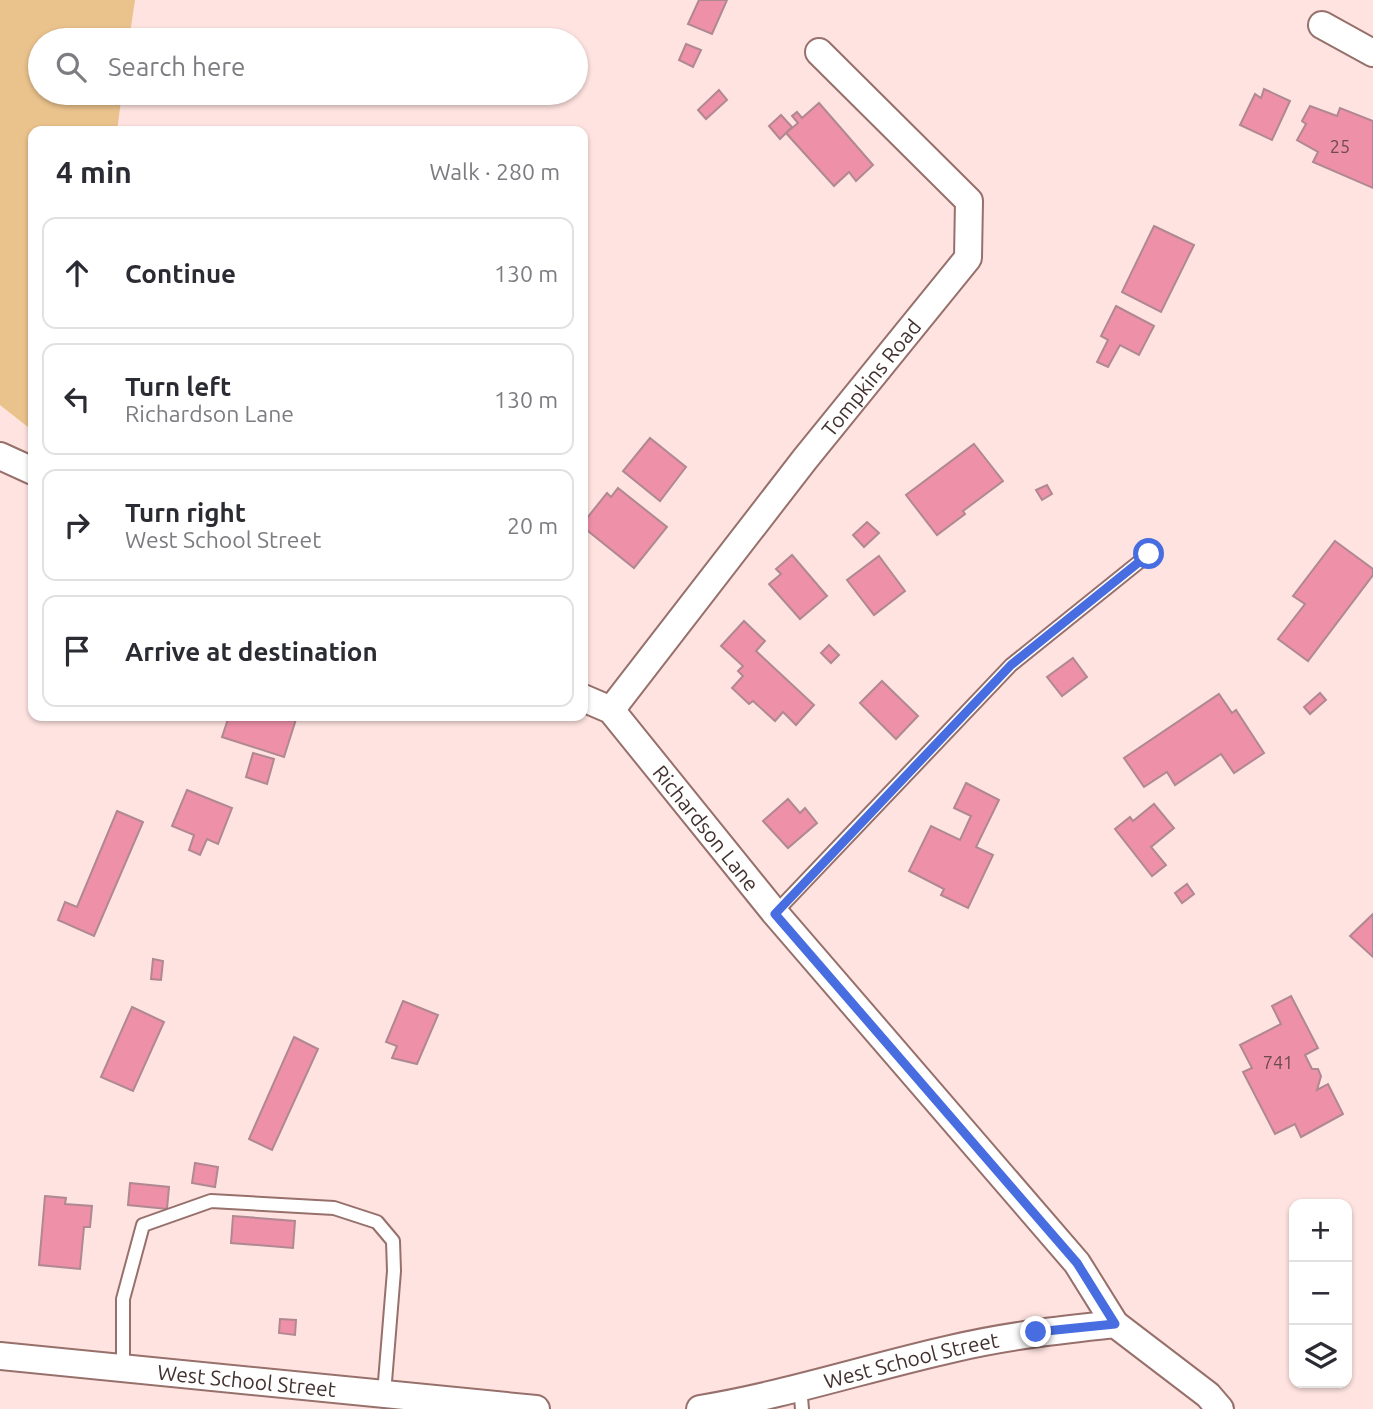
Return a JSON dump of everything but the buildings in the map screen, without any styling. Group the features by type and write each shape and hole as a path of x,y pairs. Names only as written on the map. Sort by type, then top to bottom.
{"street":[{"path":"1322,25 1373,53"},
{"name":"Tompkins Road","path":"611,710 796,470 968,258 969,201 819,52"},
{"path":"0,456 28,469"},
{"name":"Richardson Lane","path":"588,700 611,710 775,914 1077,1263 1115,1324"},
{"path":"1115,1324 1208,1395 1220,1409"},
{"name":"West School Street","path":"700,1409 753,1401 801,1398 954,1348 1036,1332 1115,1324"},
{"name":"West School Street","path":"0,1356 384,1394 411,1403 536,1409"}],"lane":[{"path":"775,914 1011,665 1149,554"},
{"path":"123,1368 123,1299 143,1225 211,1202 334,1208 377,1222 393,1241 394,1271 384,1394"}],"shaded area":[{"path":"0,0 135,0 131,28 28,28 28,105 120,105 118,126 28,126 28,427 0,405"}],"route":[{"path":"1036,1332 1115,1324 1077,1263 775,914 1011,665 1149,554"}]}
